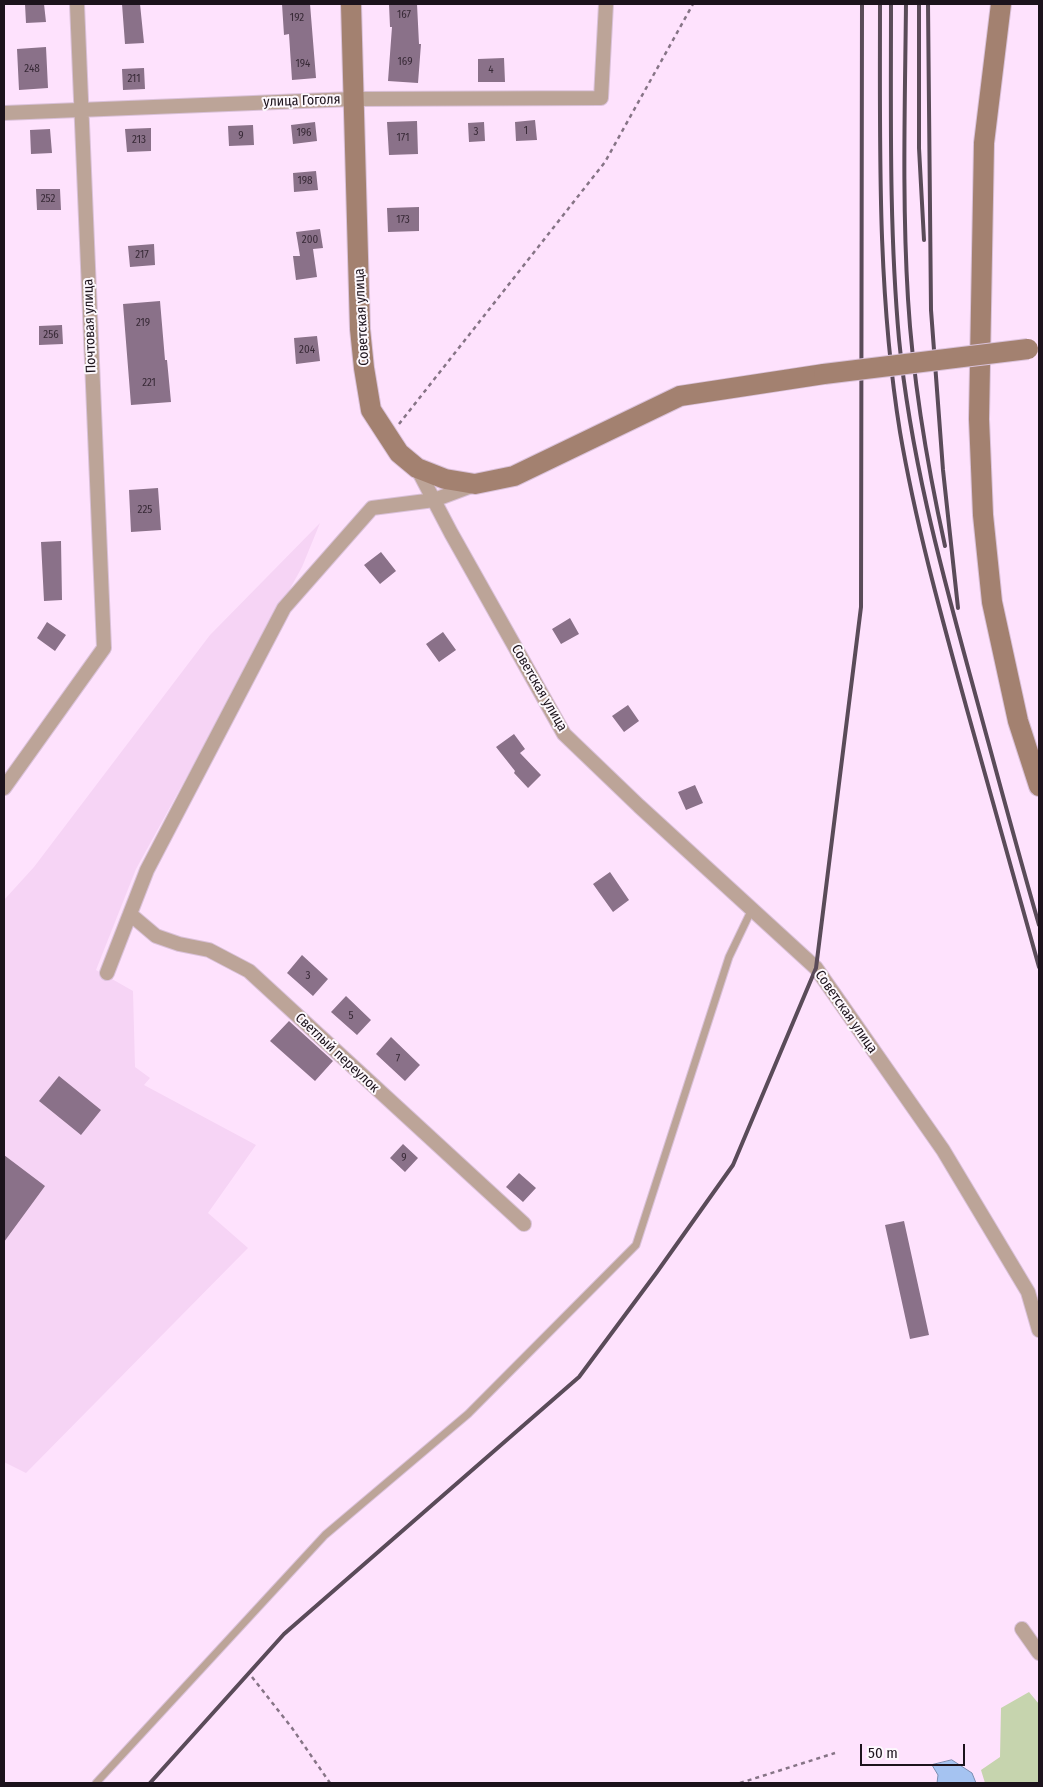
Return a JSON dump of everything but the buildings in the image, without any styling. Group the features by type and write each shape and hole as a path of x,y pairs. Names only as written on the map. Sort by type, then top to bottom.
{"street":[{"name":"Почтовая улица","path":"4,788 104,648 77,4"},
{"name":"Советская улица","path":"351,4 360,329 372,410 399,452 417,468 451,533 564,734 816,968 943,1150 1028,1292 1039,1330"},
{"name":"улица Гоголя","path":"4,113 353,99 601,98 606,4"},
{"path":"1001,4 984,143 979,419 983,506 992,602 1018,721 1039,786"},
{"path":"107,973 147,870 284,608 372,508 434,500 475,484 514,476 680,396 824,374 1034,348"},
{"path":"417,468 445,479 475,484"},
{"name":"Светлый переулок","path":"130,914 156,936 179,944 209,950 249,971 524,1224"},
{"path":"1022,1629 1039,1653"}],"lane":[{"path":"96,1783 325,1535 468,1414 636,1245 729,957 752,909"}],"path":[{"path":"388,437 605,162 693,4"},
{"path":"252,1677 292,1728 330,1783"},
{"path":"740,1783 835,1753"}],"shaded area":[{"path":"320,523 302,567 136,869 96,970 133,991 135,1067 150,1078 144,1085 256,1145 208,1213 248,1248 26,1473 4,1462 4,900 34,867 210,635"}],"green space":[{"path":"1029,1692 1039,1704 1039,1783 985,1783 981,1770 1000,1757 1001,1708"}],"water":[{"path":"952,1760 972,1773 976,1783 937,1783 938,1775 932,1765"}],"railway":[{"path":"150,1783 284,1634 579,1377 733,1165 816,968 861,607 862,4"},
{"path":"880,4 881,218 887,325 900,432 921,536 938,604 1039,967"},
{"path":"891,4 891,171 896,297 904,382 927,508 948,592 1039,925"},
{"path":"906,4 904,188 910,330 922,423 945,546"},
{"path":"919,4 919,148 924,240"},
{"path":"928,4 931,310 943,470 958,608"}]}
